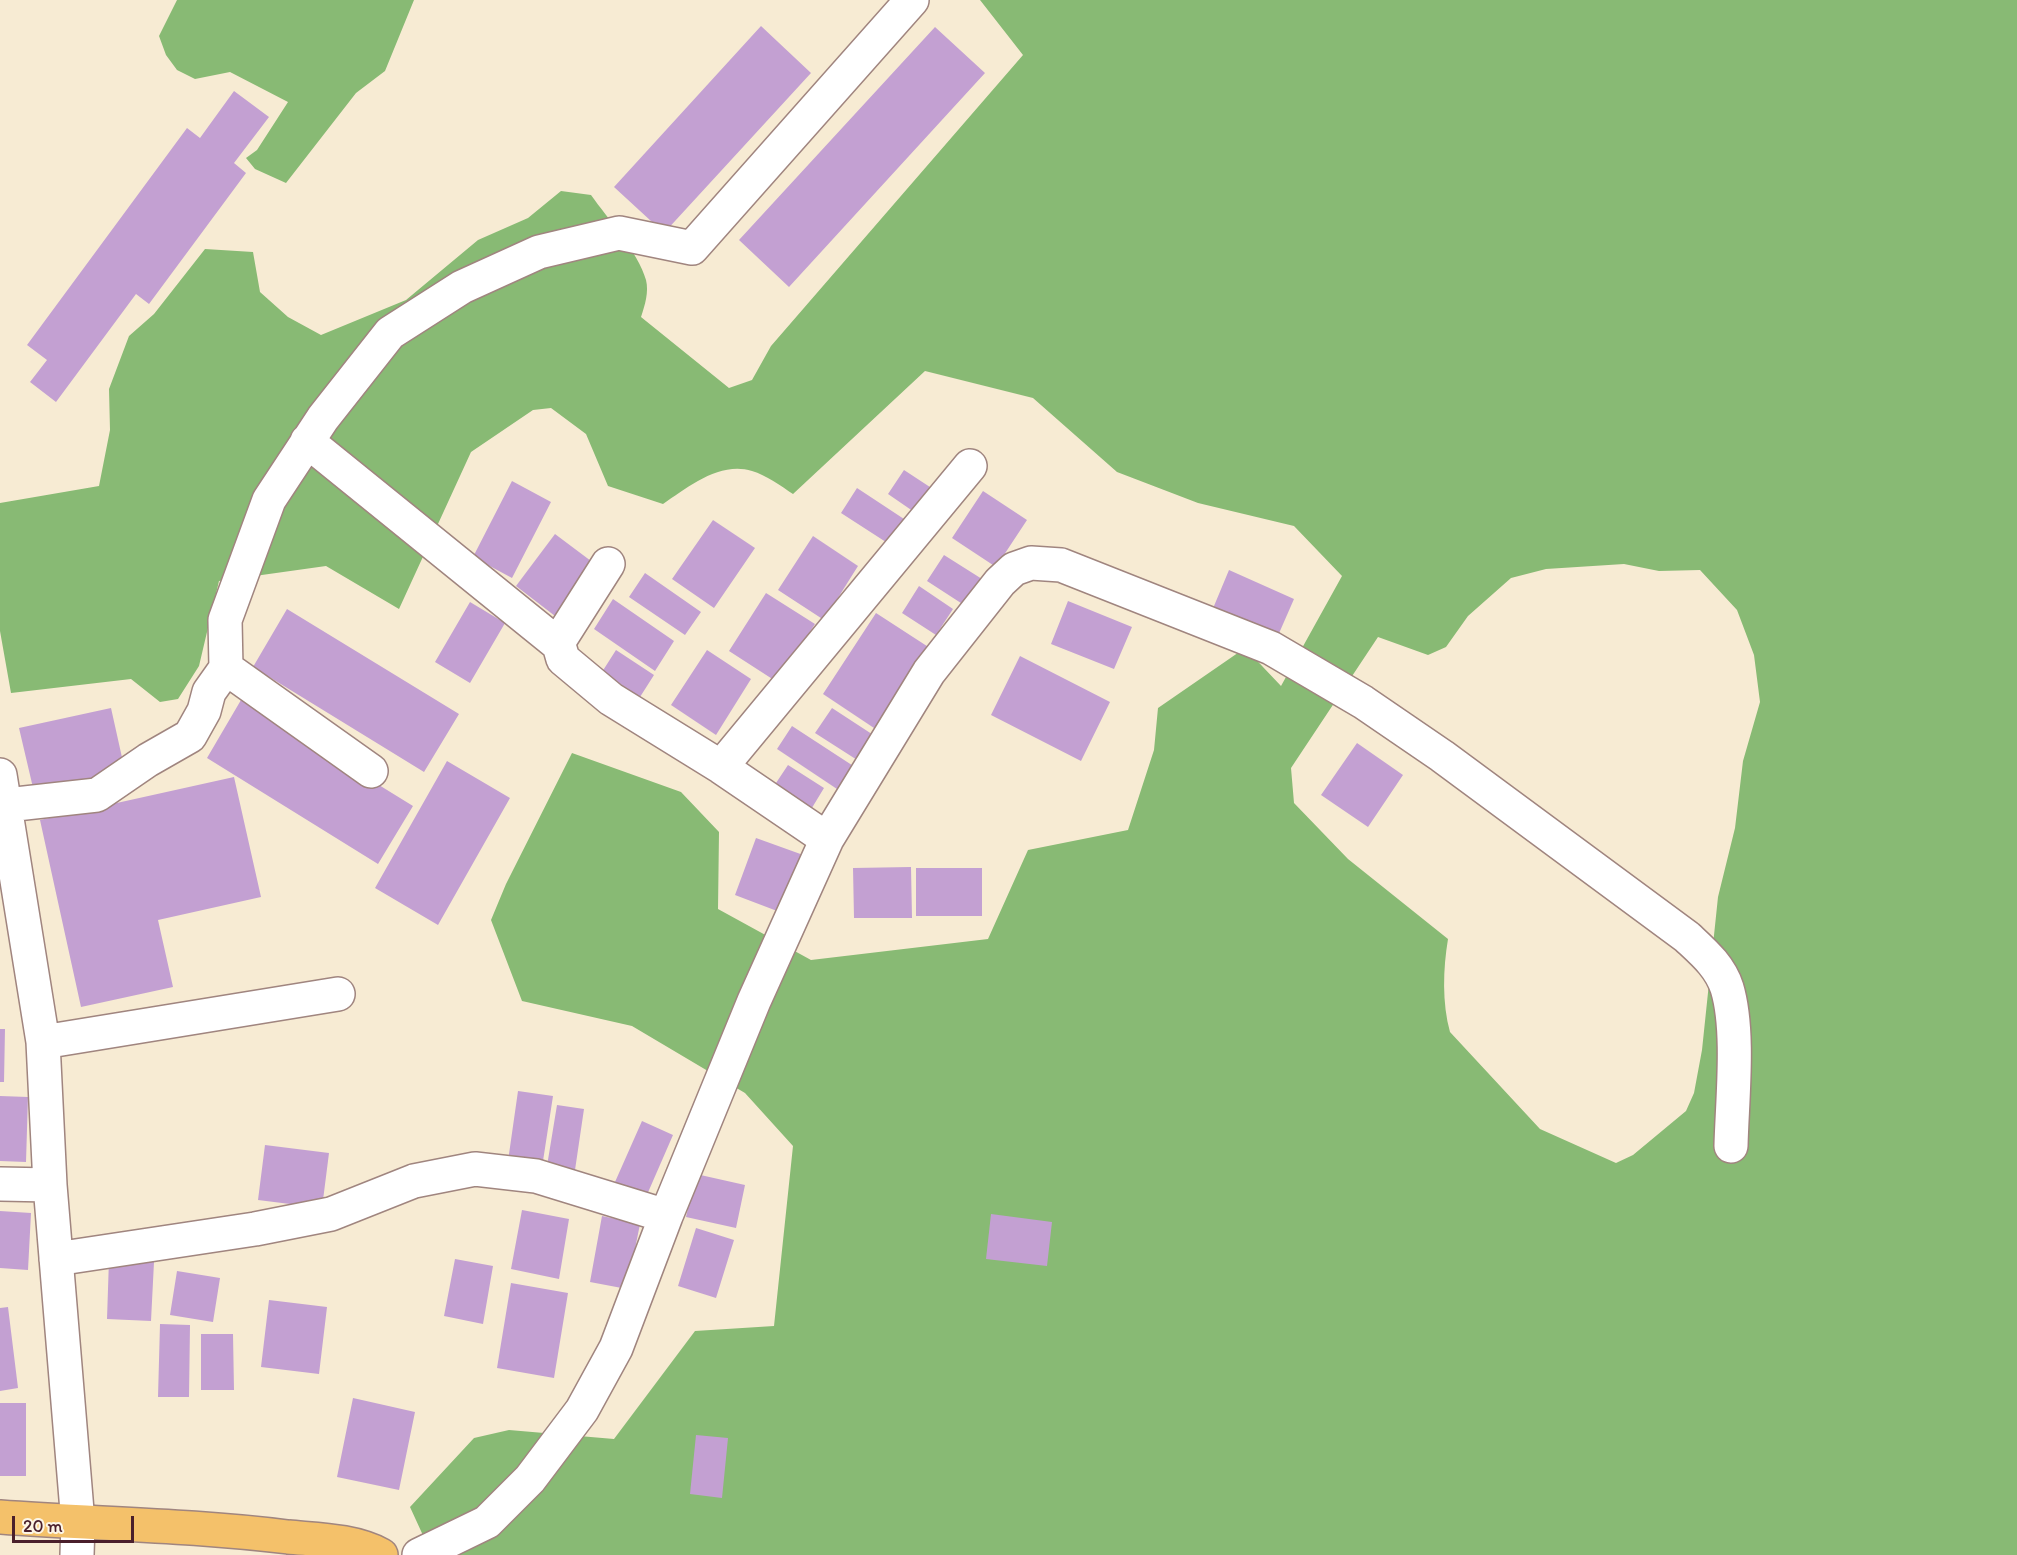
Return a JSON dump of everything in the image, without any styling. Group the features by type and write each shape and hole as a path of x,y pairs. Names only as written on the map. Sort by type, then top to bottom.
{"main road":[{"path":"0,1517 78,1523 210,1527 354,1544 381,1555"}],"street":[{"path":"77,1555 78,1523 50,1185 43,1042 7,875 3,790 97,795 148,760 190,736 204,711 209,692 226,668 225,621 269,500 307,441 390,333 462,287 539,252 619,233 692,248 912,0"},
{"path":"307,441 559,645 563,659 611,699 721,767 827,839"},
{"path":"721,767 970,465"},
{"path":"419,1555 487,1522 530,1479 582,1410 616,1348 666,1216 754,1001 827,839 929,672 1000,582 1014,569 1031,563 1061,565 1271,648 1363,702 1442,756 1687,937 1713,961 1727,988 1733,1036 1731,1146"},
{"path":"559,645 608,564"},
{"path":"226,668 371,771"},
{"path":"43,1042 338,994"},
{"path":"56,1259 255,1229 330,1214 414,1181 476,1170 536,1176 666,1216"},
{"path":"0,1184 50,1185"}],"green space":[{"path":"177,0 414,0 385,71 356,93 286,183 255,169 246,158 257,150 288,102 230,72 195,79 177,70 166,55 159,36"},
{"path":"980,0 2017,0 2017,1555 432,1555 410,1507 474,1438 509,1430 614,1439 695,1331 774,1326 793,1146 745,1093 632,1026 522,1001 491,920 506,884 572,753 681,792 719,832 718,909 811,960 988,939 1028,850 1128,830 1154,750 1158,708 1245,648 1281,686 1342,576 1294,526 1198,503 1117,472 1033,398 925,371 793,494 763,475 740,469 705,477 663,504 608,486 586,434 551,408 533,410 471,452 399,609 326,566 219,581 199,666 178,699 160,702 131,679 11,693 0,631 0,503 99,486 110,430 109,389 129,336 154,314 205,249 253,252 260,292 288,317 321,335 406,300 478,240 528,218 561,191 591,195 630,247 642,269 647,289 641,317 729,388 752,380 771,346 1023,55","holes":["1624,564 1659,571 1700,570 1737,610 1754,655 1760,702 1743,761 1735,828 1718,897 1702,1050 1694,1093 1686,1111 1633,1155 1616,1163 1540,1129 1450,1032 1444,986 1448,939 1348,859 1294,803 1291,768 1378,637 1428,655 1446,647 1468,616 1511,578 1546,569"]}],"building":[{"path":"761,26 811,73 664,233 614,187"},
{"path":"935,27 985,73 789,287 739,240"},
{"path":"234,91 269,117 234,163 246,173 149,304 136,294 56,402 30,382 47,360 27,345 187,128 200,138"},
{"path":"904,470 936,491 920,516 888,494"},
{"path":"512,481 551,502 512,578 473,557"},
{"path":"857,488 904,519 889,544 841,513"},
{"path":"983,491 1027,520 996,567 952,538"},
{"path":"713,520 755,548 714,608 672,579"},
{"path":"555,534 595,564 555,616 516,586"},
{"path":"813,536 858,566 824,620 778,590"},
{"path":"944,555 982,579 964,605 927,581"},
{"path":"1229,570 1294,599 1273,647 1209,618"},
{"path":"645,573 701,612 685,635 629,597"},
{"path":"919,586 953,609 936,635 902,613"},
{"path":"766,593 815,624 777,682 729,651"},
{"path":"613,599 674,641 655,671 594,629"},
{"path":"1068,601 1132,627 1114,669 1051,644"},
{"path":"470,602 505,623 470,683 435,662"},
{"path":"287,609 459,714 424,772 253,667"},
{"path":"876,613 933,650 880,732 823,694"},
{"path":"616,650 654,675 640,697 602,672"},
{"path":"707,650 751,679 716,735 671,705"},
{"path":"1020,656 1110,702 1081,761 991,715"},
{"path":"241,700 413,806 378,864 207,758"},
{"path":"111,708 125,771 34,792 19,728"},
{"path":"832,708 881,740 865,765 815,733"},
{"path":"792,726 861,771 846,795 777,749"},
{"path":"1357,743 1403,775 1368,827 1321,795"},
{"path":"447,761 510,798 438,925 375,888"},
{"path":"788,765 824,788 807,816 770,792"},
{"path":"234,777 261,897 158,920 173,987 81,1007 40,820"},
{"path":"756,838 806,856 785,914 735,895"},
{"path":"911,867 912,918 854,918 853,868"},
{"path":"916,868 982,868 982,916 916,916"},
{"path":"0,1029 5,1029 4,1082 0,1082"},
{"path":"518,1091 553,1096 541,1174 507,1168"},
{"path":"0,1096 28,1097 26,1162 0,1161"},
{"path":"557,1105 584,1109 575,1170 547,1166"},
{"path":"642,1121 673,1135 646,1197 615,1182"},
{"path":"265,1145 329,1153 322,1208 258,1200"},
{"path":"696,1174 745,1185 736,1228 686,1217"},
{"path":"522,1210 569,1219 559,1279 511,1269"},
{"path":"0,1211 31,1213 28,1270 0,1268"},
{"path":"991,1214 1052,1222 1047,1266 986,1259"},
{"path":"602,1216 640,1224 627,1289 590,1282"},
{"path":"696,1228 734,1240 716,1298 678,1286"},
{"path":"109,1259 154,1262 151,1321 107,1319"},
{"path":"455,1259 493,1266 483,1324 444,1316"},
{"path":"177,1271 220,1278 213,1322 170,1315"},
{"path":"511,1283 568,1293 554,1378 497,1368"},
{"path":"269,1300 327,1307 319,1374 261,1367"},
{"path":"8,1307 18,1388 0,1391 0,1308"},
{"path":"160,1324 190,1325 189,1397 158,1397"},
{"path":"201,1334 233,1334 234,1390 201,1390"},
{"path":"353,1398 415,1412 399,1490 337,1477"},
{"path":"0,1403 26,1403 26,1476 0,1476"},
{"path":"696,1435 728,1438 722,1498 690,1494"}]}
